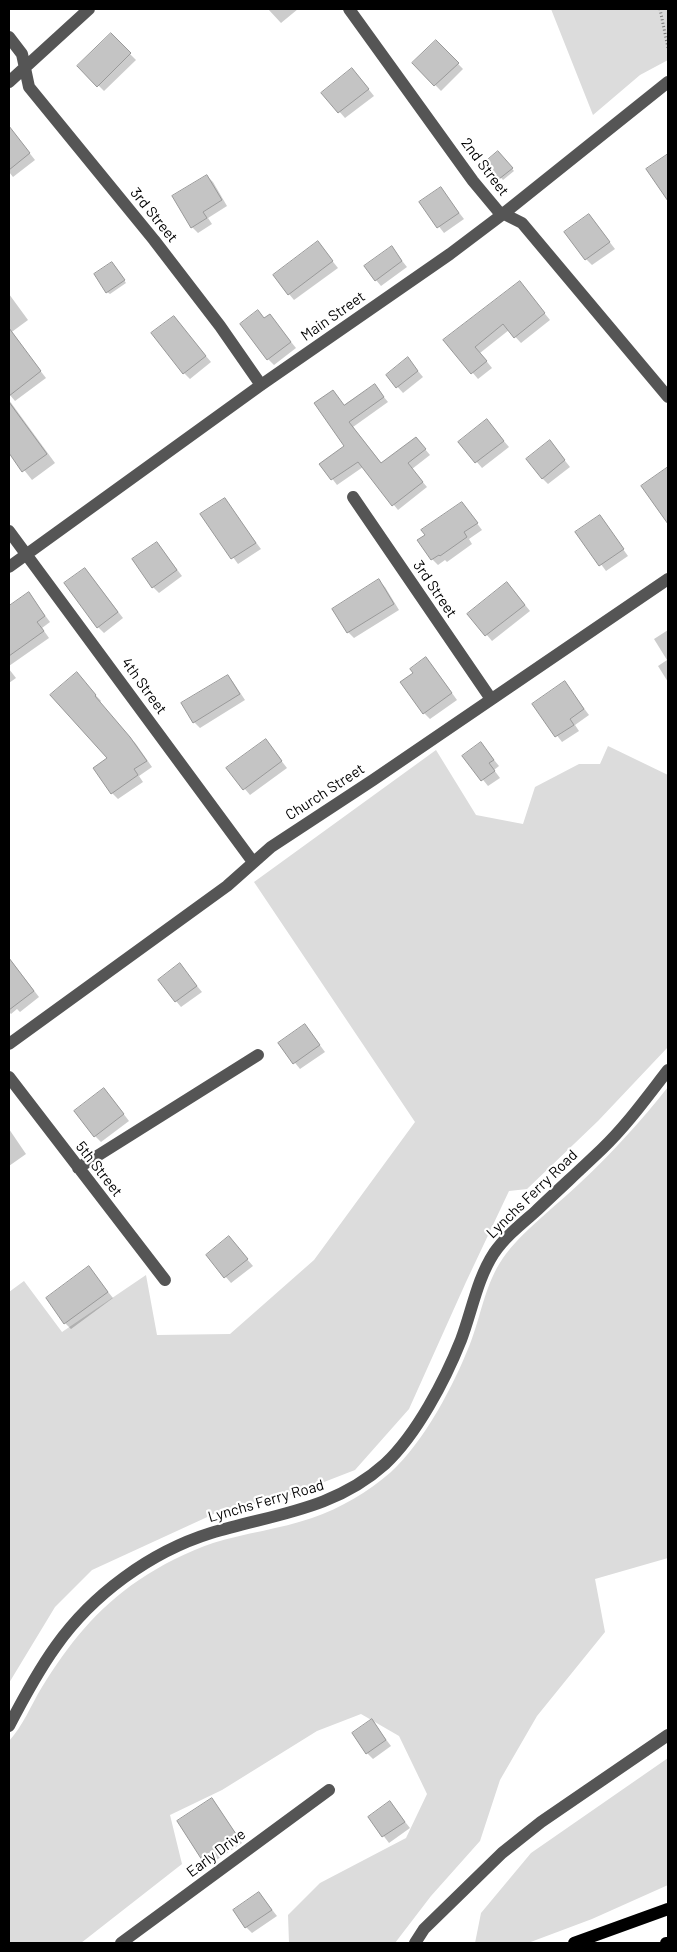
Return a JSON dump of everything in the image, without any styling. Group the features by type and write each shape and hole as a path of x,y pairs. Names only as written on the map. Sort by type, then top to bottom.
{"main road":[{"path":"574,1943 668,1910"}],"street":[{"path":"9,82 89,9"},
{"name":"2nd Street","path":"349,9 474,181 498,211 522,223 668,397"},
{"name":"3rd Street","path":"9,37 22,54 29,87 154,240 220,326 261,385"},
{"name":"Main Street","path":"9,567 261,385 450,254 668,82"},
{"name":"3rd Street","path":"353,497 491,699"},
{"name":"4th Street","path":"9,530 253,862"},
{"name":"Church Street","path":"9,1044 227,886 271,847 373,780 668,579"},
{"path":"78,1168 258,1055"},
{"name":"Lynchs Ferry Road","path":"9,1726 54,1648 102,1596 132,1572 166,1552 209,1534 308,1509 332,1499 361,1483 386,1463 408,1439 441,1384 461,1340 481,1278 494,1254 511,1232 626,1124 668,1070"},
{"name":"5th Street","path":"9,1077 165,1280"},
{"path":"416,1943 424,1929 502,1853 541,1822 668,1734"},
{"name":"Early Drive","path":"121,1943 329,1790"}],"path":[{"path":"660,9 668,48"}],"shaded area":[{"path":"551,9 668,9 668,60 640,75 593,115"},
{"path":"608,746 668,775 668,1047 598,1121 527,1189 509,1191 409,1409 355,1470 288,1496 216,1513 92,1570 55,1607 9,1683 9,1292 24,1281 62,1332 146,1275 157,1335 230,1334 314,1260 415,1122 254,882 436,750 476,815 523,824 535,787 579,764 600,764"},
{"path":"668,1087 668,1558 595,1579 605,1632 537,1716 500,1780 480,1841 431,1896 395,1943 289,1943 288,1915 320,1883 406,1838 427,1794 399,1736 361,1714 317,1731 222,1790 170,1815 182,1864 81,1943 9,1943 9,1741 23,1722 52,1671 73,1642 97,1615 124,1591 165,1564 213,1543 288,1525 323,1514 354,1499 391,1472 415,1445 447,1395 470,1344 492,1278 510,1248 615,1148"},
{"path":"668,1758 668,1885 592,1919 528,1943 475,1943 481,1913 531,1853"}],"building":[{"path":"111,33 131,53 97,87 77,66"},
{"path":"436,40 459,63 434,86 412,63"},
{"path":"352,68 369,89 338,113 321,93"},
{"path":"9,126 30,153 9,170"},
{"path":"498,151 513,168 499,179 485,162"},
{"path":"668,154 668,201 646,169"},
{"path":"207,175 222,200 203,212 207,218 191,228 172,196"},
{"path":"441,187 459,213 437,228 419,202"},
{"path":"589,214 610,242 585,260 564,232"},
{"path":"318,241 333,261 288,295 273,275"},
{"path":"392,246 402,261 375,281 364,266"},
{"path":"112,262 125,280 106,293 94,274"},
{"path":"520,281 545,313 514,338 503,324 475,347 487,361 471,374 443,340"},
{"path":"258,310 264,318 270,314 291,342 267,360 240,324"},
{"path":"174,316 206,356 183,374 151,333"},
{"path":"9,328 41,371 9,396"},
{"path":"408,357 418,371 396,388 386,375"},
{"path":"375,384 384,397 349,422 381,463 416,437 426,449 408,463 423,482 392,506 358,462 331,480 319,464 344,446 314,403 333,390 344,405"},
{"path":"9,402 47,454 22,472 9,453"},
{"path":"487,419 504,441 475,463 458,442"},
{"path":"550,440 565,460 542,479 526,459"},
{"path":"668,467 668,524 641,486"},
{"path":"225,498 256,543 231,559 200,514"},
{"path":"462,502 478,523 464,532 467,537 431,560 417,540 425,535 421,530"},
{"path":"600,515 624,549 599,566 575,532"},
{"path":"157,542 177,570 152,588 132,559"},
{"path":"85,568 118,612 97,628 64,583"},
{"path":"379,579 394,604 347,633 332,609"},
{"path":"507,582 525,605 485,636 467,614"},
{"path":"29,592 45,616 37,622 44,631 9,656 9,606"},
{"path":"426,657 452,693 423,714 400,682 413,673 410,669"},
{"path":"77,672 147,761 134,769 138,775 111,794 93,768 107,758 50,695"},
{"path":"228,675 240,694 193,723 181,703"},
{"path":"565,681 584,709 570,719 574,725 555,737 532,704"},
{"path":"266,739 282,761 243,790 226,768"},
{"path":"481,742 494,760 489,763 495,771 481,781 462,756"},
{"path":"9,958 34,991 9,1010"},
{"path":"180,963 197,986 175,1002 158,980"},
{"path":"305,1024 320,1045 293,1064 278,1043"},
{"path":"104,1088 124,1114 94,1137 74,1111"},
{"path":"229,1236 248,1259 224,1278 206,1255"},
{"path":"89,1266 108,1292 64,1324 46,1298"},
{"path":"372,1719 386,1740 366,1754 352,1733"},
{"path":"212,1798 238,1837 202,1860 177,1821"},
{"path":"390,1801 405,1822 382,1837 368,1817"},
{"path":"259,1892 272,1910 245,1928 233,1910"}]}
